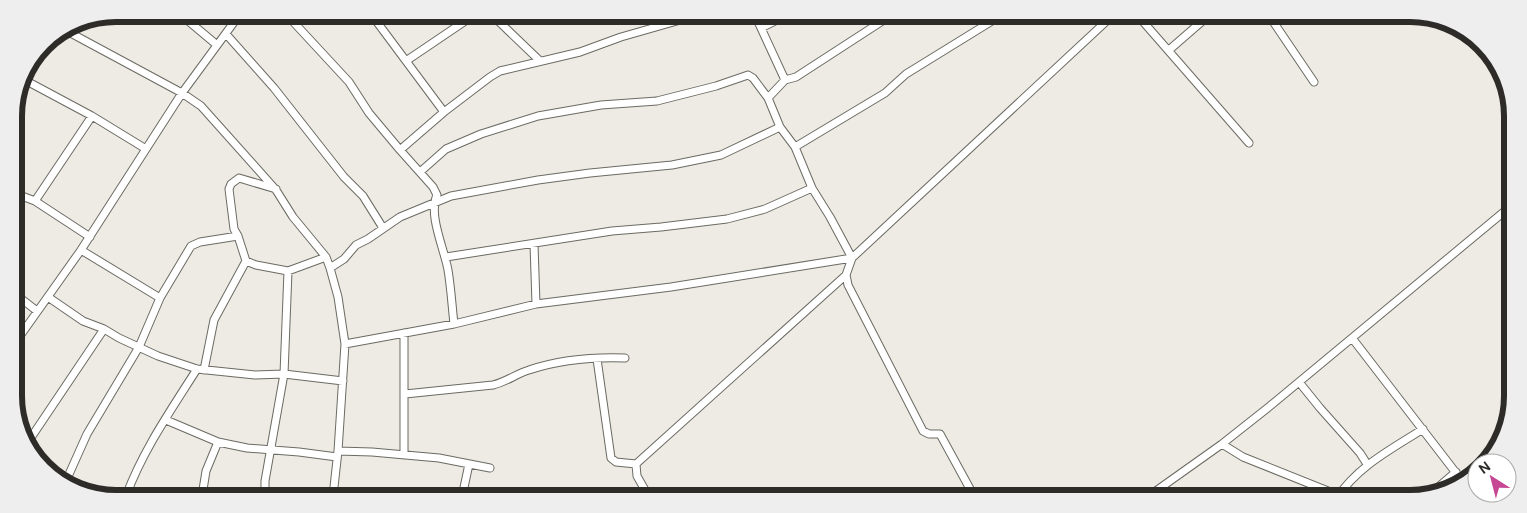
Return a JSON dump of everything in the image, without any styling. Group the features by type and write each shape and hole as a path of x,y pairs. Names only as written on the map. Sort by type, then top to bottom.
{"street":[{"path":"761,28 772,22"},
{"path":"768,98 785,80 796,77 880,22"},
{"path":"795,147 884,93 906,74 990,22"},
{"path":"597,359 610,458 616,462 636,464 846,275 852,258 1105,22"},
{"path":"1144,22 1249,144"},
{"path":"1169,50 1201,22"},
{"path":"1273,22 1314,82"},
{"path":"191,23 217,45"},
{"path":"22,332 82,250 182,93 234,23"},
{"path":"294,23 349,82 369,113 433,186 437,195 433,203 439,238 446,258 454,324"},
{"path":"378,23 444,112"},
{"path":"406,61 463,23"},
{"path":"500,23 540,61"},
{"path":"400,150 444,112 500,71 580,52 672,23"},
{"path":"758,23 785,80"},
{"path":"72,34 182,93 201,106 276,190 292,217 326,257 338,297 345,344 334,490"},
{"path":"226,34 274,88 344,177 363,196 383,228"},
{"path":"420,172 446,149 481,134 538,116 601,105 657,101 716,86 748,75 753,78 768,98 780,127 795,147 812,188 852,258"},
{"path":"29,83 92,116 146,149"},
{"path":"35,201 92,116"},
{"path":"330,268 344,260 356,244 368,239 400,217 451,196 538,180 672,165 721,155 780,127"},
{"path":"128,490 132,478 152,441 200,370 214,320 246,261 234,229 228,189 239,178 276,190"},
{"path":"446,258 612,231 727,219 765,209 812,188"},
{"path":"23,196 35,201 90,237"},
{"path":"1159,490 1222,444 1299,382 1504,212"},
{"path":"68,477 87,434 139,347 160,298 190,246 200,242 238,236"},
{"path":"534,244 536,304"},
{"path":"82,250 160,298"},
{"path":"246,261 256,265 288,271 326,257"},
{"path":"345,344 454,324 536,304 671,287 852,258"},
{"path":"265,490 284,374 288,271"},
{"path":"846,275 848,285 923,431 929,434 940,434 971,490"},
{"path":"48,297 83,321 158,356 200,370 255,375 284,374 343,381"},
{"path":"22,300 37,311"},
{"path":"31,437 104,330"},
{"path":"404,334 404,455"},
{"path":"1352,338 1460,477"},
{"path":"405,394 493,385 502,383 527,370 547,365 597,359 625,358"},
{"path":"1299,382 1360,452 1367,464"},
{"path":"166,420 218,442 247,448 338,454 404,455 439,458 490,468"},
{"path":"1343,490 1367,464 1423,429"},
{"path":"203,490 206,471 218,442"},
{"path":"1222,444 1243,457 1321,490"},
{"path":"463,490 469,464"},
{"path":"636,464 637,476 645,490"},
{"path":"1441,485 1456,472"}]}
